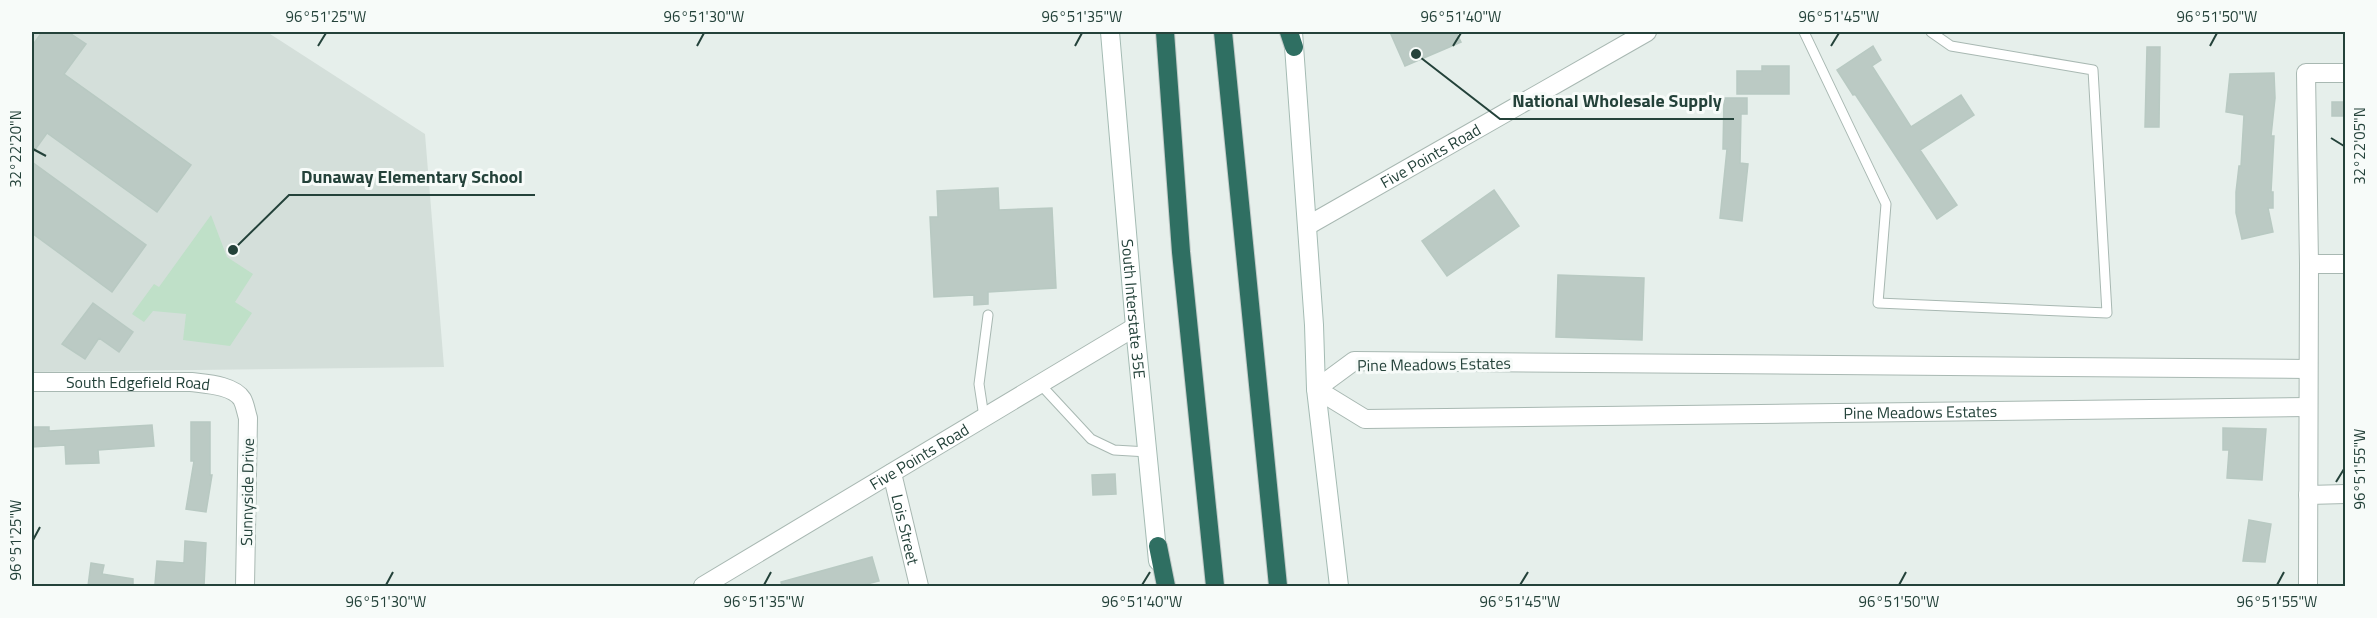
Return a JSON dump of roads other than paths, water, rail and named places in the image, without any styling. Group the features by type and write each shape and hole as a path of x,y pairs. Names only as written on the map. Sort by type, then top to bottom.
{"highway":[{"path":"1165,32 1181,252 1215,586"},
{"path":"1223,32 1278,586"},
{"path":"1158,546 1166,586"}],"street":[{"name":"South Interstate 35E","path":"1110,32 1135,327 1158,546 1158,586"},
{"name":"Five Points Road","path":"1307,226 1647,32"},
{"path":"1292,37 1307,226 1316,389 1339,586"},
{"path":"2308,586 2309,264 2306,73 2346,73"},
{"path":"2309,264 2346,264"},
{"name":"Five Points Road","path":"704,586 1135,327"},
{"name":"Pine Meadows Estates","path":"2308,369 1354,361 1316,389 1365,419 2308,407"},
{"name":"South Edgefield Road","path":"32,382 191,382 214,384 241,398"},
{"name":"Sunnyside Drive","path":"241,398 248,418 245,586"},
{"name":"Lois Street","path":"892,474 919,586"},
{"path":"2308,495 2346,494"}],"lane":[{"path":"1804,32 1886,204 1878,303 2107,313 2093,70 1951,46 1931,32"},
{"path":"984,417 979,384 988,315"},
{"path":"1040,384 1091,439 1114,450 1148,452"}],"place":[{"name":"National Wholesale Supply","path":"1416,54"},
{"name":"Dunaway Elementary School","path":"233,250"}]}
